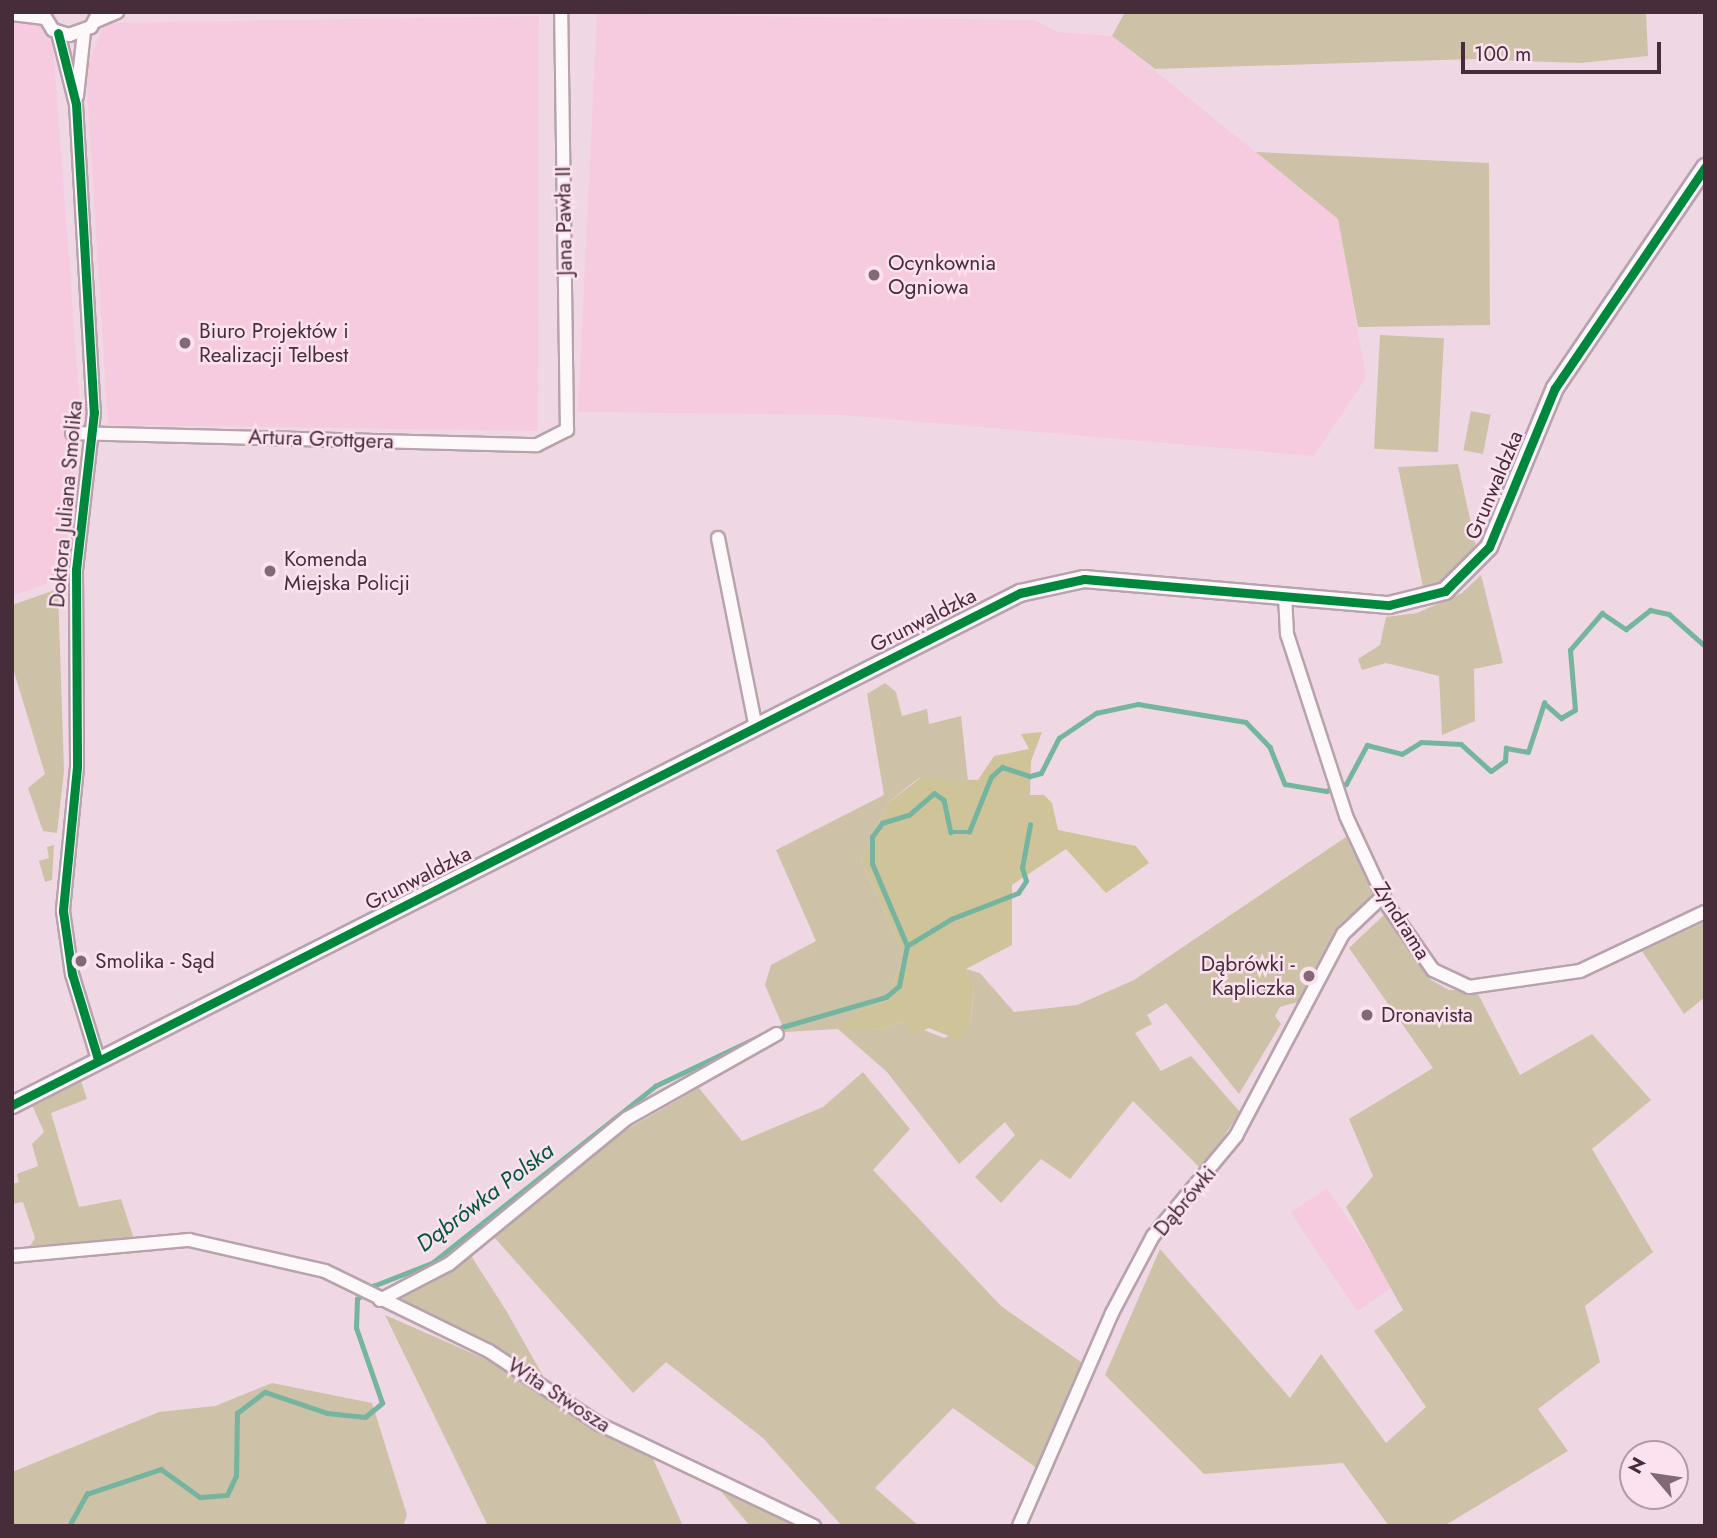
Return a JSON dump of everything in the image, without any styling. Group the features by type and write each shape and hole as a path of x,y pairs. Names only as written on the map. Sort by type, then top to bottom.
{"street":[{"path":"12,14 42,15 58,33 84,32 98,16 117,12"},
{"name":"Jana Pawła II","path":"561,12 567,430"},
{"name":"Doktora Juliana Smolika","path":"84,32 76,104 94,434 76,569 77,767 62,889 68,953 98,1059"},
{"name":"Doktora Juliana Smolika","path":"58,33 76,104"},
{"name":"Grunwaldzka","path":"12,1105 972,613 1050,584 1084,579 1285,596 1411,603 1445,591 1469,572 1489,547 1555,388 1705,167"},
{"name":"Artura Grottgera","path":"72,433 537,445 567,430"},
{"path":"718,538 755,724"},
{"name":"Zyndrama","path":"1285,596 1287,634 1337,792 1383,896 1433,970 1469,987 1580,971 1705,912"},
{"name":"Dąbrówki","path":"1019,1526 1112,1312 1153,1236 1236,1136 1343,934 1383,896"},
{"path":"375,1298 449,1264 626,1119 777,1034"},
{"name":"Wita Stwosza","path":"12,1256 189,1240 325,1270 375,1298 501,1358 598,1424 814,1526"}],"shaded area":[{"path":"1125,12 1646,12 1648,56 1580,63 1473,59 1155,69 1112,36"},
{"path":"597,14 1035,20 1057,32 1112,36 1338,219 1366,378 1314,456 843,415 578,412"},
{"path":"28,16 52,32 80,407 64,577 12,596 12,17"},
{"path":"539,16 538,431 108,425 86,71 104,23"},
{"path":"1256,152 1489,163 1490,325 1358,327 1338,219"},
{"path":"1380,335 1444,338 1438,452 1374,449"},
{"path":"1471,411 1491,415 1483,454 1463,450"},
{"path":"1458,464 1477,551 1439,584 1423,587 1398,467"},
{"path":"1481,575 1503,663 1474,669 1475,721 1442,735 1439,676 1386,663 1362,670 1358,659 1380,645 1386,617 1417,613 1462,593"},
{"path":"58,589 64,771 57,833 43,831 28,788 45,774 12,665 12,605"},
{"path":"885,683 896,692 902,716 927,709 929,724 961,716 968,781 919,778 887,804 861,860 904,954 887,1001 856,1012 875,1030 904,1022 944,1038 970,1026 974,989 966,969 980,973 1014,1012 1077,1005 1134,980 1346,837 1376,892 1346,920 1298,1002 1280,1007 1275,1016 1281,1024 1239,1094 1166,1003 1147,1015 1152,1024 1135,1033 1161,1071 1191,1056 1240,1112 1202,1170 1133,1101 1070,1179 1041,1159 1001,1203 975,1177 1015,1135 1005,1122 959,1164 887,1072 838,1029 785,1032 765,985 771,965 816,941 776,850 884,795 867,694"},
{"path":"1042,732 1031,761 1030,795 1044,795 1052,803 1058,830 1136,846 1149,863 1106,893 1066,849 1012,885 1012,945 966,969 974,988 970,1026 959,1040 929,1028 912,1035 904,1022 875,1030 838,1029 856,1012 887,1001 904,954 861,860 887,804 920,778 978,780 994,756 1029,749 1021,734"},
{"path":"54,845 52,880 45,882 39,861 49,858 47,847"},
{"path":"1385,914 1431,980 1449,990 1476,990 1520,1075 1592,1034 1651,1100 1592,1149 1653,1252 1585,1306 1600,1362 1538,1409 1568,1451 1444,1526 1389,1526 1343,1463 1204,1474 1105,1375 1160,1249 1290,1398 1321,1354 1386,1443 1426,1407 1374,1331 1403,1310 1346,1207 1373,1176 1349,1119 1433,1068 1349,948"},
{"path":"1705,922 1705,997 1684,1014 1642,951"},
{"path":"863,1072 910,1129 873,1170 1001,1306 1084,1364 1038,1469 953,1408 875,1488 919,1526 842,1526 763,1438 666,1362 633,1393 493,1236 598,1146 699,1088 742,1141 823,1107"},
{"path":"81,1081 87,1099 51,1113 79,1207 121,1199 134,1239 30,1246 35,1238 23,1202 12,1204 12,1184 19,1182 17,1174 38,1166 32,1144 44,1132 32,1105"},
{"path":"1327,1188 1394,1287 1357,1311 1291,1213"},
{"path":"470,1254 507,1312 547,1383 400,1299"},
{"path":"385,1315 504,1367 572,1415 650,1452 683,1526 488,1526"},
{"path":"272,1383 372,1403 407,1515 403,1526 12,1526 12,1472 159,1412 215,1406"},
{"path":"714,1483 804,1526 750,1526"}],"waterway":[{"name":"Dąbrówka Polska","path":"782,1027 886,997 899,986 907,946 872,864 872,837 882,823 909,815 934,793 944,800 951,832 969,832 991,777 1002,767 1030,776 1041,773 1059,738 1096,713 1138,704 1246,722 1270,747 1285,784 1326,791 1346,784 1367,745 1402,754 1421,742 1461,744 1491,771 1505,761 1506,748 1528,752 1544,703 1561,718 1575,710 1570,650 1602,613 1626,629 1650,610 1669,614 1705,646"},
{"path":"907,946 951,919 1018,893 1026,881 1022,868 1030,825"},
{"name":"Dąbrówka Polska","path":"69,1526 87,1494 161,1469 200,1497 227,1495 236,1476 237,1413 265,1392 327,1413 365,1417 382,1403 356,1328 357,1299 373,1286 432,1263 655,1086 771,1031"}],"cycle path":[{"path":"58,33 76,104 94,412 76,569 77,767 63,911 72,974 98,1059"},
{"path":"12,1105 1020,593 1084,579 1389,605 1445,591 1489,547 1555,388 1705,167"}],"place":[{"name":"Ocynkownia Ogniowa","path":"874,275"},
{"name":"Biuro Projektów i Realizacji Telbest","path":"185,343"},
{"name":"Komenda Miejska Policji","path":"270,571"},
{"name":"Smolika - Sąd","path":"81,961"},
{"name":"Dąbrówki - Kapliczka","path":"1309,976"},
{"name":"Dronavista","path":"1367,1015"}]}
